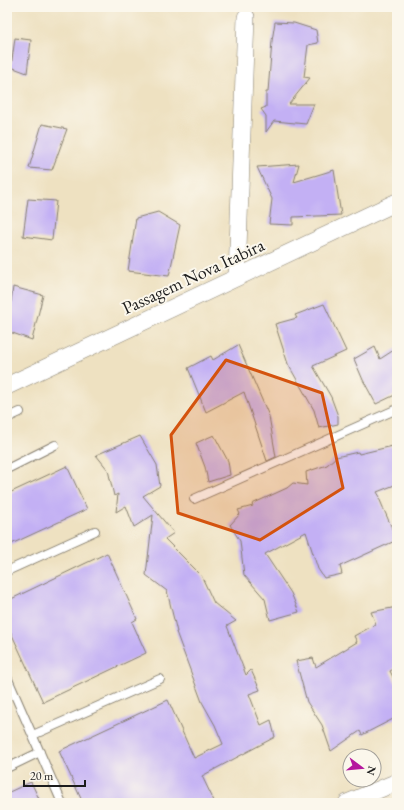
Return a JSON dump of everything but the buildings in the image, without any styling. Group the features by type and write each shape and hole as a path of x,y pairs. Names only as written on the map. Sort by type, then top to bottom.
{"street":[{"path":"237,277 246,17"},
{"name":"Passagem Nova Itabira","path":"7,386 397,202"},
{"path":"347,803 397,782"}],"lane":[{"path":"194,499 397,409"},
{"path":"7,418 20,412"},
{"path":"7,468 55,445"},
{"path":"7,571 95,530"},
{"path":"7,677 62,803"},
{"path":"32,735 160,679"},
{"path":"7,768 40,752"}],"highlighted area":[{"path":"226,360 322,393 343,488 260,540 178,513 171,435"}]}
